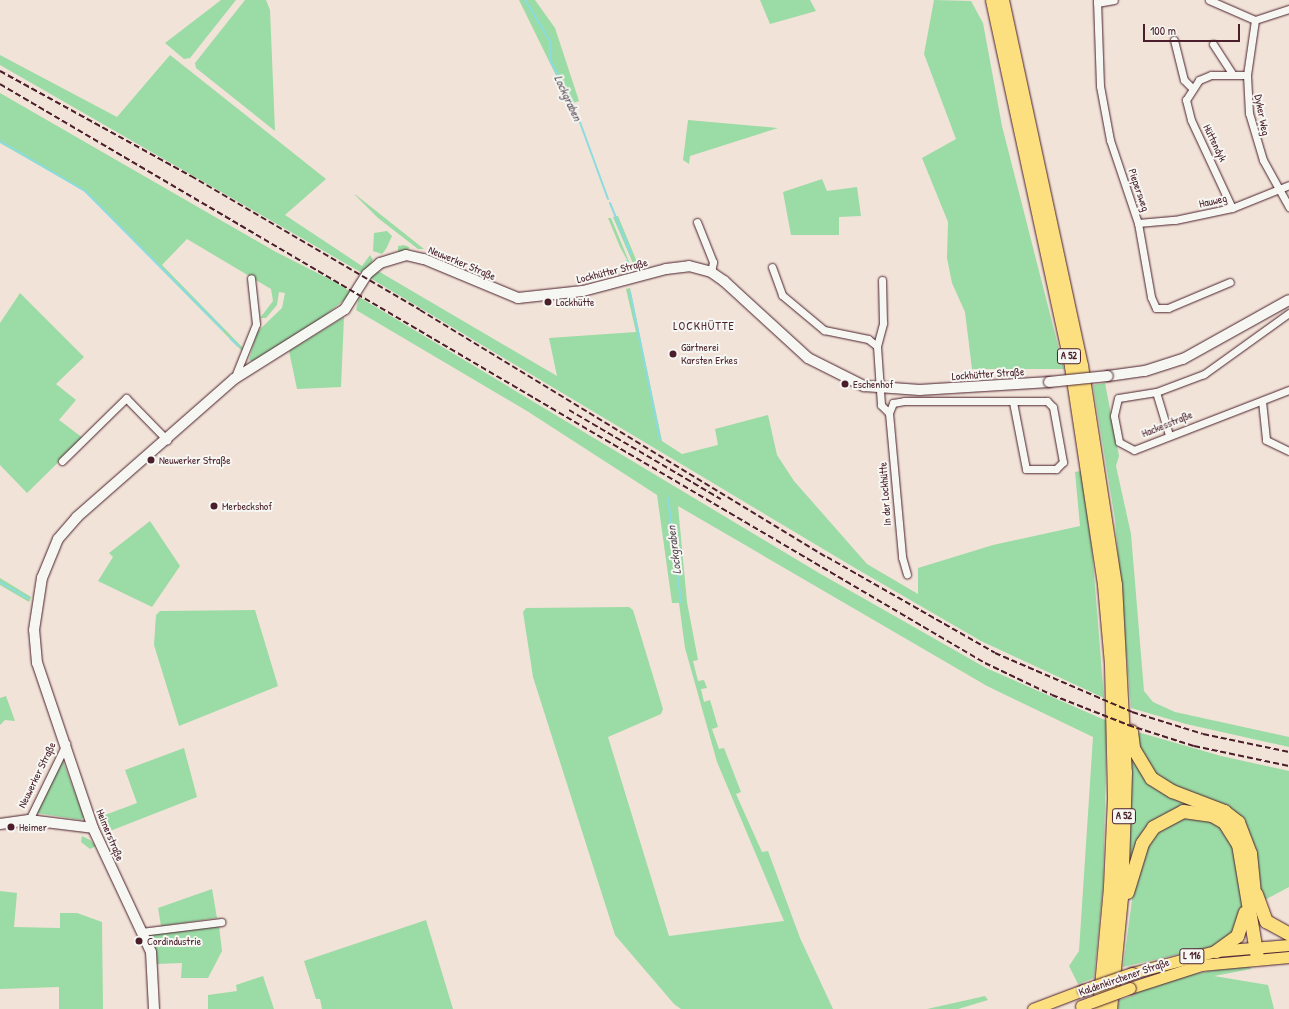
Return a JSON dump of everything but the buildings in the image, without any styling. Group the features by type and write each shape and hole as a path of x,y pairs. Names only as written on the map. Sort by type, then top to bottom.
{"highway":[{"name":"A 52","path":"992,0 1071,366 1104,585 1114,791 1110,887 1099,1009"},
{"name":"A 52","path":"1002,0 1092,424 1114,576 1122,666 1124,796 1115,965 1110,1009"},
{"path":"1122,666 1133,748 1140,764 1164,787 1211,804 1238,822 1250,853 1254,886 1256,949"},
{"path":"1115,965 1133,865 1148,834 1174,813 1205,812 1224,822 1232,832 1242,858 1247,904 1256,949"},
{"path":"1254,886 1266,921 1289,934"},
{"path":"1216,951 1237,936 1247,904"}],"main road":[{"name":"Kaldenkirchener Straße","path":"1033,1009 1132,973 1216,951 1256,949 1289,945"},
{"name":"Kaldenkirchener Straße","path":"1077,1007 1130,988 1256,949 1289,957"}],"street":[{"path":"1097,1 1114,0"},
{"path":"1209,0 1255,20 1289,9"},
{"name":"Piepersweg","path":"1097,1 1100,86 1110,140 1138,223 1151,297 1156,308 1168,308 1230,282"},
{"name":"Dyker Weg","path":"1255,20 1247,75 1255,139 1278,191 1289,207"},
{"path":"1174,40 1184,80 1191,87 1211,74 1232,73 1247,75"},
{"path":"1213,44 1232,73"},
{"name":"Hüttendyk","path":"1191,87 1186,100 1191,120 1232,208"},
{"name":"Hauweg","path":"1138,223 1175,220 1232,208 1278,191 1289,185"},
{"path":"697,222 713,262 711,272"},
{"name":"Neuwerker Straße","path":"29,820 66,744 37,663 34,630 48,558 58,539 77,517 167,440 234,379 341,312 367,274 388,258 406,255 424,259 514,297"},
{"name":"Lockhütter Straße","path":"514,297 583,291 674,267 711,272 808,358 848,379 882,389 920,390 1049,382 1108,376 1145,370 1183,359 1289,300"},
{"path":"772,267 782,295 824,330 868,339 877,346 883,323 882,280"},
{"name":"Neuwerker Straße","path":"234,379 256,324 252,278"},
{"path":"1169,435 1156,392 1204,374 1289,313"},
{"name":"In der Lockhütte","path":"877,346 882,389 881,405 888,413 902,557 907,574"},
{"name":"Hackesstraße","path":"1156,392 1124,395 1115,404 1119,442 1124,447 1134,450 1169,435 1289,390"},
{"path":"62,461 126,398 167,440"},
{"path":"888,413 894,404 904,401 1013,402 1042,400 1053,407 1063,462 1056,469 1026,469 1013,402"},
{"path":"1262,401 1266,440 1289,451"},
{"name":"Heimerstraße","path":"66,744 93,828 150,952 154,1009"},
{"name":"Neuwerker Straße","path":"0,824 29,820 93,828"},
{"path":"141,932 221,922"}],"green space":[{"path":"221,0 236,0 190,58 184,59 165,43"},
{"path":"245,0 266,0 270,10 275,131 196,68 195,63"},
{"path":"519,0 535,0 555,28 579,101 570,104"},
{"path":"760,0 810,0 816,11 770,24"},
{"path":"934,0 971,1 983,23 1002,126 1064,369 972,369 965,312 952,283 947,258 948,222 922,158 956,139 924,54"},
{"path":"0,55 117,117 170,55 326,179 285,215 362,266 370,255 373,260 364,274 0,65"},
{"path":"0,93 276,252 335,282 351,292 349,296 322,318 253,362 249,360 257,332 282,308 285,293 279,292 277,305 266,318 260,318 273,301 271,289 187,239 162,265 243,348 242,351 84,191 0,143"},
{"path":"688,120 778,128 690,156 689,164 683,160"},
{"path":"822,179 827,191 857,187 861,216 839,217 839,235 791,235 783,192"},
{"path":"354,194 424,249 418,249 378,218"},
{"path":"618,216 637,262 634,264 635,268 613,217"},
{"path":"608,218 611,218 632,269 620,247"},
{"path":"387,231 392,236 386,249 382,254 373,251 374,233"},
{"path":"404,245 409,247 408,252 398,252 398,246"},
{"path":"378,271 557,376 549,338 636,332 626,289 630,288 662,441 682,454 718,445 715,429 768,415 777,455 794,481 867,564 918,594 918,568 993,545 1080,526 1075,472 1081,471 1092,549 1104,698 981,641 855,568 370,278"},
{"path":"20,293 84,357 56,384 76,400 59,420 83,438 27,493 0,465 0,323"},
{"path":"359,297 819,573 986,668 1107,721 1103,887 1094,978 1078,984 1069,966 1079,951 1093,737 987,686 678,506 687,602 698,660 693,661 698,681 704,680 707,688 701,689 704,702 710,700 718,727 712,729 719,749 724,748 741,792 736,794 762,852 768,851 800,938 833,1009 681,1009 674,1004 615,935 533,677 523,612 526,608 629,607 633,610 663,709 661,714 608,737 669,936 784,921 717,762 685,648 679,603 672,603 657,495 527,411 356,310"},
{"path":"344,317 341,387 297,389 289,351"},
{"path":"1105,383 1119,456 1116,466 1131,534 1144,691 1153,702 1175,712 1289,737 1289,747 1186,724 1131,708 1115,520 1093,385"},
{"path":"150,521 180,566 152,607 98,581 113,557 109,553"},
{"path":"0,578 31,597 29,602 0,585"},
{"path":"255,610 278,686 179,726 154,645 156,615 160,611"},
{"path":"6,696 15,721 5,720 0,725 0,698"},
{"path":"1134,731 1221,756 1289,771 1289,887 1261,902 1255,854 1147,766"},
{"path":"184,748 197,797 110,831 105,815 137,803 125,770"},
{"path":"1131,755 1137,767 1228,823 1166,814 1129,867"},
{"path":"63,761 84,817 81,820 36,813 59,762"},
{"path":"1182,816 1213,822 1225,831 1236,855 1243,910 1238,929 1215,946 1123,967 1134,885 1147,847 1161,827"},
{"path":"82,836 90,840 96,846 90,849 81,842"},
{"path":"212,889 217,918 161,926 158,908"},
{"path":"0,891 17,893 14,927 60,928 60,913 77,913 102,922 103,1009 59,1009 59,987 0,989"},
{"path":"426,920 453,1009 322,1009 320,999 316,999 304,961"},
{"path":"219,926 222,951 208,978 181,978 182,963 157,964 150,934"},
{"path":"1248,964 1251,969 1214,976 1268,985 1274,1009 1118,1009 1119,1000 1135,995 1135,991 1177,977"},
{"path":"263,976 274,1009 208,1009 208,995 237,991 236,985"},
{"path":"985,996 988,1000 958,1009 927,1009"}],"waterway":[{"name":"Lockgraben","path":"525,0 550,41 550,60 574,106 608,199"},
{"path":"0,141 85,191 223,330"},
{"name":"Lockgraben","path":"610,203 631,254"},
{"name":"Lockgraben","path":"627,261 628,270"},
{"name":"Lockgraben","path":"630,292 660,440"},
{"path":"230,338 238,346"},
{"name":"Lockgraben","path":"668,498 681,602"},
{"path":"0,582 28,598"}],"railway":[{"path":"0,71 191,176 420,310 827,557 995,653 1132,712 1203,734 1289,752"},
{"path":"0,84 985,663 1052,695 1128,725 1194,746 1289,766"},
{"path":"569,410 721,499"}],"place":[{"name":"Lockhütte","path":"548,302"},
{"name":"Gärtnerei Karsten Erkes","path":"673,354"},
{"name":"Eschenhof","path":"845,384"},
{"name":"Neuwerker Straße","path":"151,460"},
{"name":"Merbeckshof","path":"214,506"},
{"name":"Heimer","path":"11,827"},
{"name":"Cordindustrie","path":"139,941"}],"district":[{"name":"LOCKHÜTTE","path":"704,326"}]}
